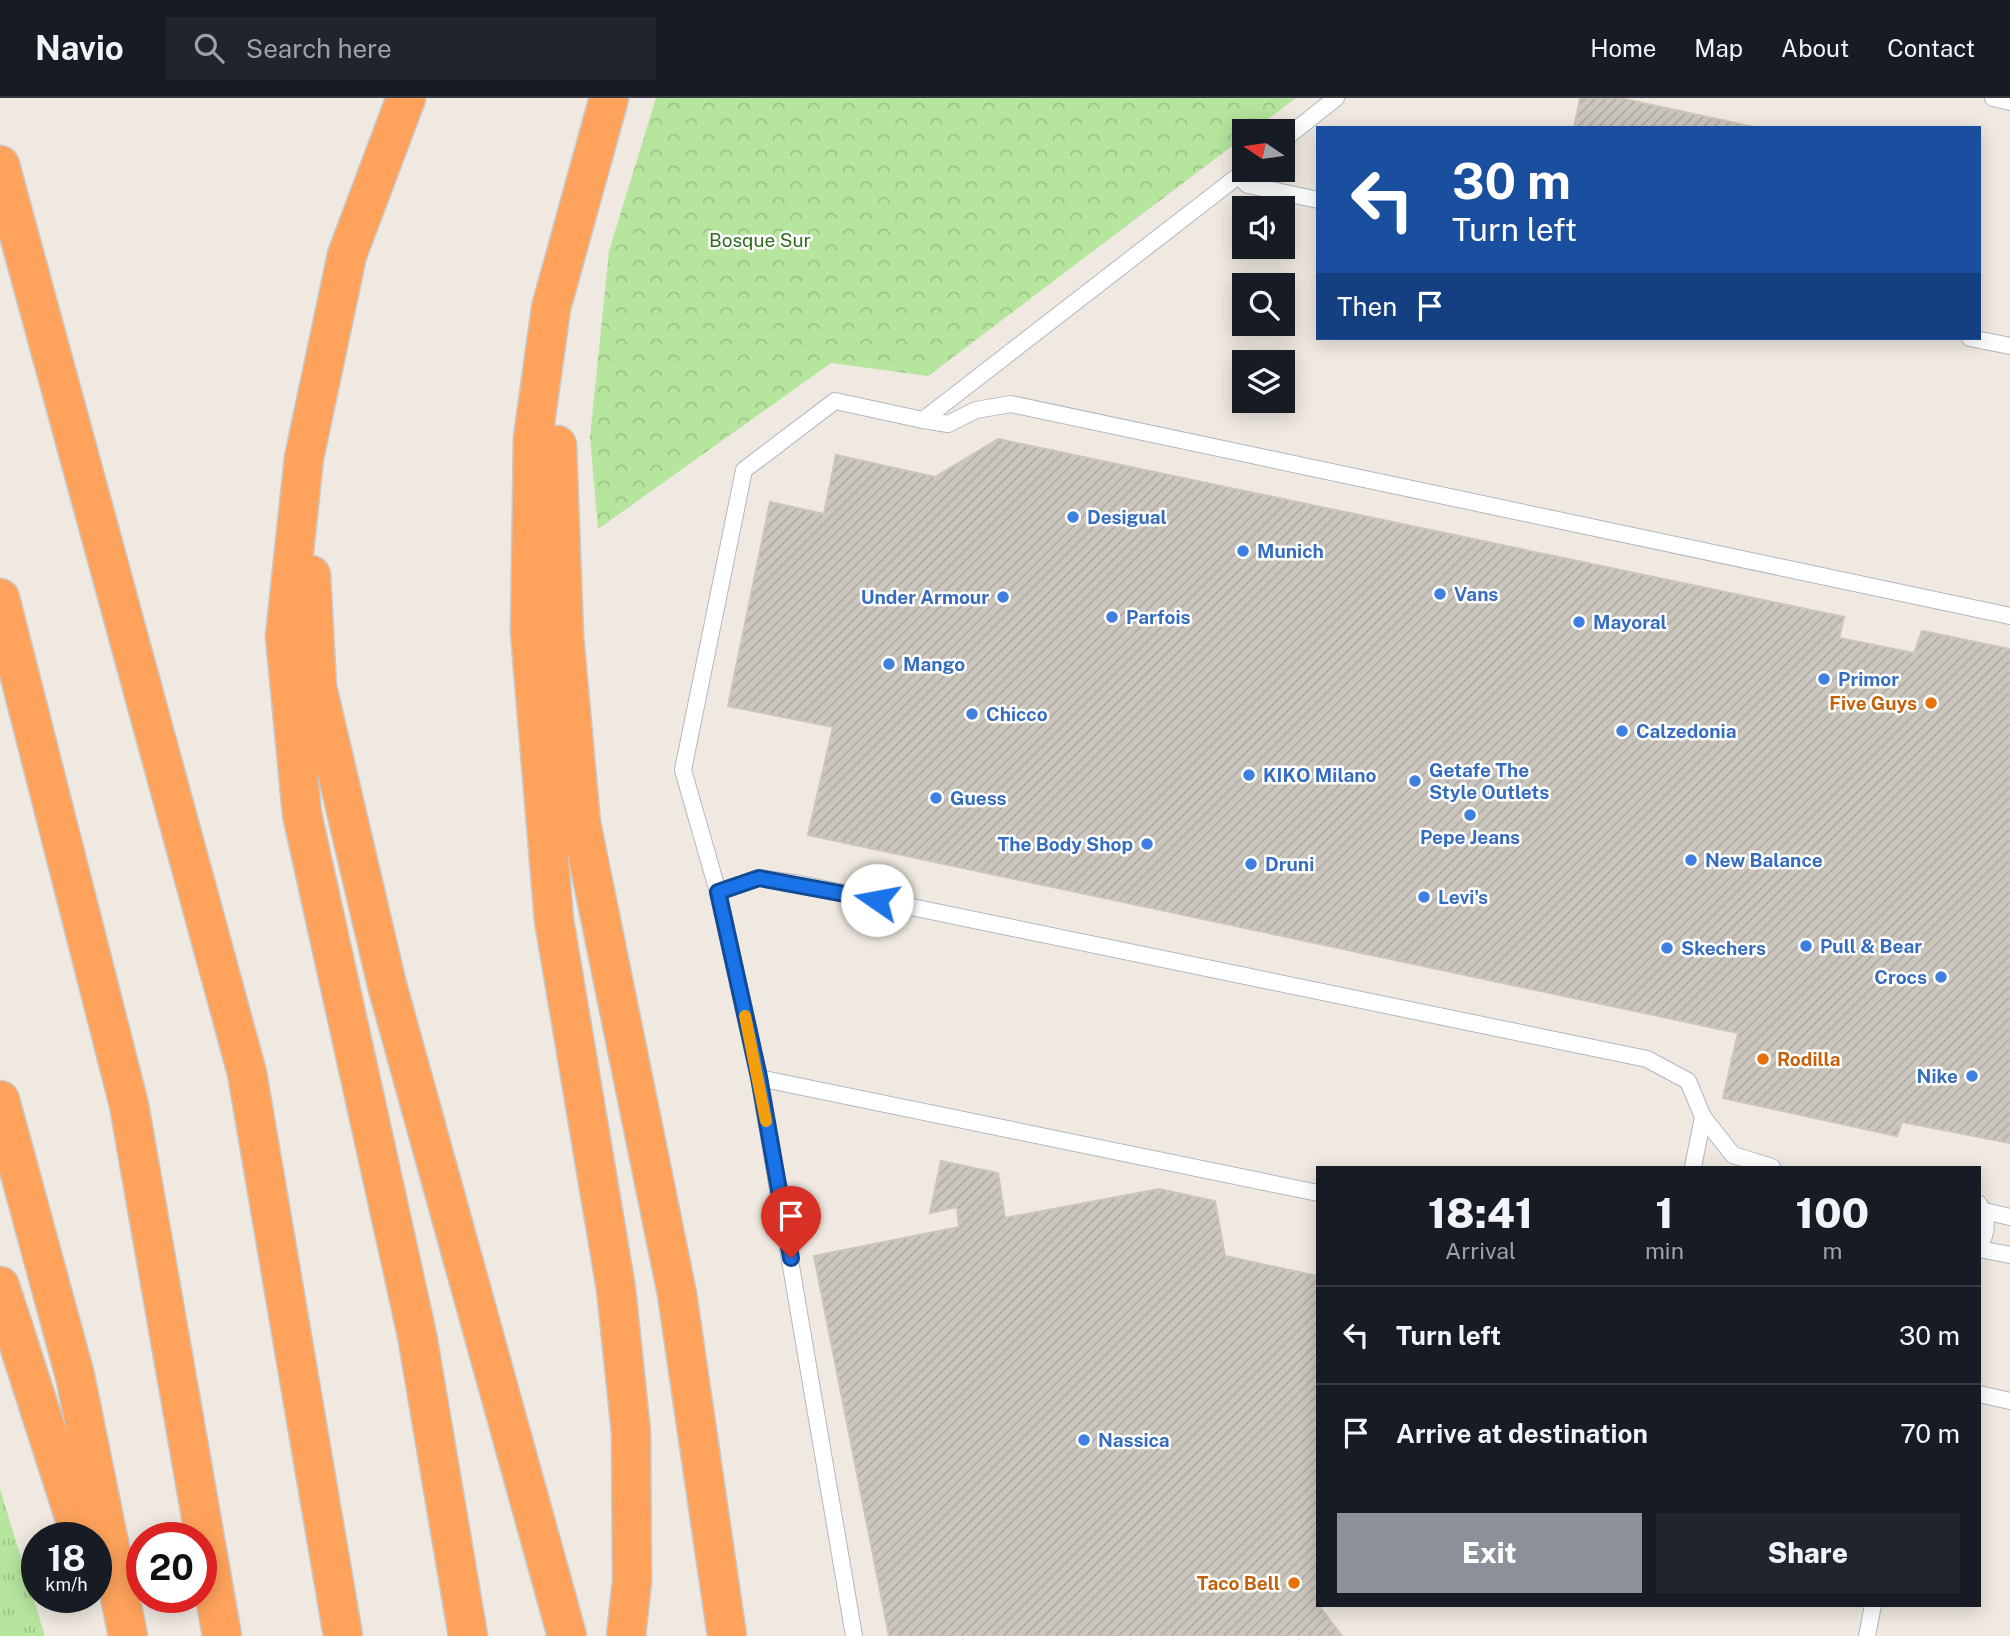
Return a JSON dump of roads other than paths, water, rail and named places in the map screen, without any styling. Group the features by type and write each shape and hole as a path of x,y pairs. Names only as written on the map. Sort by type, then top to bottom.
{"highway":[{"path":"406,98 346,255 304,458 285,636 302,814 417,1335 468,1636"},
{"path":"609,98 551,308 533,439 530,632 554,920 616,1289 631,1432 632,1581 626,1636"},
{"path":"0,165 247,1073 343,1636"},
{"path":"551,308 564,636 581,823 677,1294 727,1636"},
{"path":"304,458 317,687 387,985 567,1636"},
{"path":"0,598 129,1105 222,1636"},
{"path":"0,1100 75,1376 128,1636"},
{"path":"0,1286 76,1522"},
{"path":"100,1613 105,1636"}],"lane":[{"path":"1295,130 1336,98"},
{"path":"1993,98 2010,102"},
{"path":"923,420 1232,181"},
{"path":"1246,182 1248,185 1316,200"},
{"path":"1980,340 2010,346"},
{"path":"854,1636 759,1077 718,892 683,770 744,470 835,401 948,424 976,411 1011,404 2010,616"},
{"path":"718,892 759,878 800,884 1647,1059 1688,1081 1703,1117 1733,1155 1769,1166"},
{"path":"759,1077 1316,1193"},
{"path":"1693,1166 1703,1117"},
{"path":"1981,1242 1986,1231 1982,1208 2010,1217"},
{"path":"1981,1248 2010,1255"},
{"path":"1981,1394 2010,1401"},
{"path":"1867,1636 1873,1607"}],"place":[{"name":"Desigual","path":"1073,517"},
{"name":"Munich","path":"1243,551"},
{"name":"Vans","path":"1440,594"},
{"name":"Under Armour","path":"1003,597"},
{"name":"Parfois","path":"1112,617"},
{"name":"Mayoral","path":"1579,622"},
{"name":"Mango","path":"889,664"},
{"name":"Primor","path":"1824,679"},
{"name":"Five Guys","path":"1931,703"},
{"name":"Chicco","path":"972,714"},
{"name":"Calzedonia","path":"1622,731"},
{"name":"KIKO Milano","path":"1249,775"},
{"name":"Getafe The Style Outlets","path":"1415,781"},
{"name":"Guess","path":"936,798"},
{"name":"Pepe Jeans","path":"1470,815"},
{"name":"The Body Shop","path":"1147,844"},
{"name":"New Balance","path":"1691,860"},
{"name":"Druni","path":"1251,864"},
{"name":"Levi's","path":"1424,897"},
{"name":"Pull & Bear","path":"1806,946"},
{"name":"Skechers","path":"1667,948"},
{"name":"Crocs","path":"1941,977"},
{"name":"Rodilla","path":"1763,1059"},
{"name":"Nike","path":"1972,1076"},
{"name":"Nassica","path":"1084,1440"},
{"name":"Taco Bell","path":"1294,1583"}],"park label":[{"name":"Bosque Sur","path":"760,240"}]}
